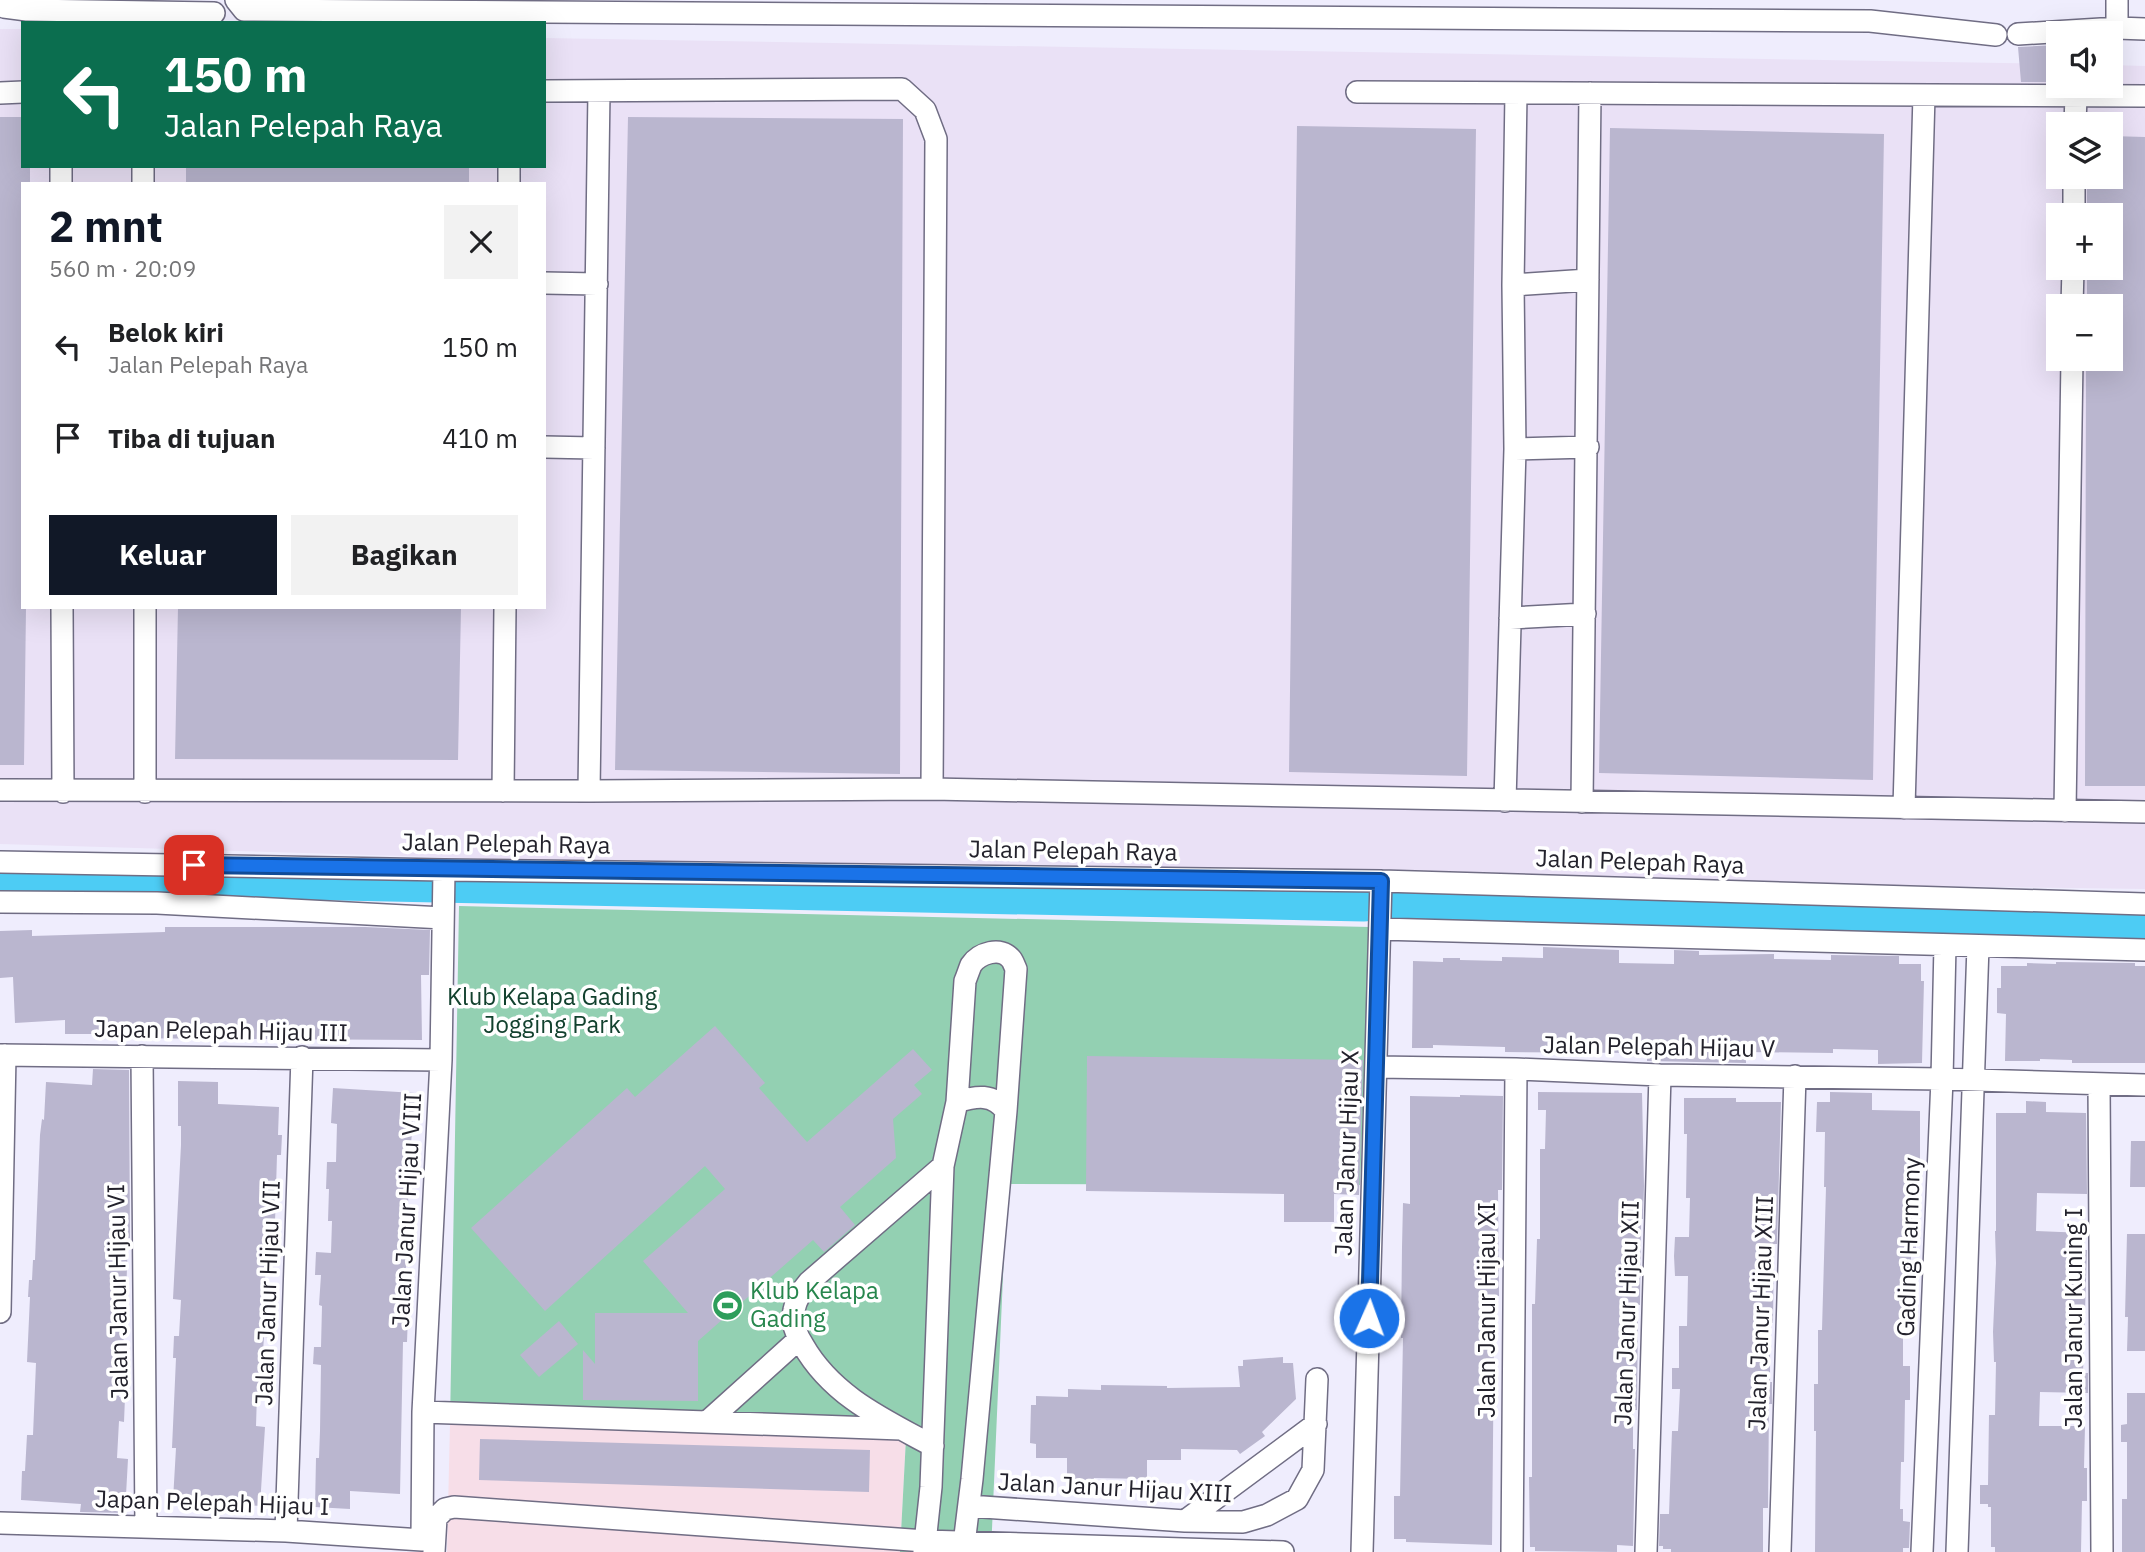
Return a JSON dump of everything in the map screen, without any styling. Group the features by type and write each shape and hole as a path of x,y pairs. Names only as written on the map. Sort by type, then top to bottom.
{"street":[{"path":"236,0 244,10 990,7 1870,10 1996,35"},
{"path":"2117,0 2117,21"},
{"path":"0,3 4,7 27,9 123,6 214,13"},
{"path":"2123,29 2145,29"},
{"path":"2018,34 2046,33"},
{"path":"546,91 902,89 925,110 936,139 932,789"},
{"path":"589,791 599,91"},
{"path":"0,93 21,92"},
{"path":"1357,92 2046,96"},
{"path":"1506,801 1515,449 1513,285 1516,93"},
{"path":"1582,802 1590,93"},
{"path":"1904,808 1924,95"},
{"path":"2123,96 2145,96"},
{"path":"1513,285 1588,280"},
{"path":"546,283 597,284"},
{"path":"2065,811 2072,371"},
{"path":"546,447 594,448"},
{"path":"1515,449 1588,447"},
{"path":"62,609 63,792"},
{"path":"145,609 145,792"},
{"path":"503,791 505,609"},
{"path":"1510,618 1585,614"},
{"path":"0,790 145,792 932,789 2145,812"},
{"name":"Jalan Pelepah Raya","path":"0,862 443,872 1381,881 2145,904"},
{"name":"Jalan Janur Hijau VIII","path":"426,1548 424,1412 441,1060 443,872"},
{"name":"Jalan Janur Hijau X","path":"1363,1552 1381,881"},
{"path":"0,902 157,903 443,912"},
{"path":"1380,919 1945,945 2145,950"},
{"name":"Gading Harmony","path":"1923,1552 1945,945"},
{"path":"1957,1552 1978,946"},
{"path":"924,1547 931,1487 943,1166 957,1102 965,981 976,959 986,953 1000,952 1010,957 1016,969 1006,1111 963,1548"},
{"path":"0,1312 2,1055"},
{"name":"Japan Pelepah Hijau III","path":"2,1055 441,1060"},
{"name":"Jalan Janur Hijau VI","path":"142,1056 146,1527"},
{"name":"Jalan Janur Hijau VII","path":"286,1531 302,1057"},
{"name":"Jalan Pelepah Hijau V","path":"1376,1067 2145,1085"},
{"name":"Jalan Janur Hijau XI","path":"1512,1552 1516,1069"},
{"name":"Jalan Janur Hijau XII","path":"1646,1552 1660,1075"},
{"name":"Jalan Janur Hijau XIII","path":"1780,1552 1795,1076"},
{"name":"Jalan Janur Kuning I","path":"2099,1084 2102,1552"},
{"path":"957,1102 984,1097 1000,1102 1006,1111"},
{"path":"933,1446 855,1403 829,1380 799,1339 793,1326 793,1311 809,1282 943,1166"},
{"path":"708,1421 799,1339"},
{"name":"Jalan Janur Hijau XIII","path":"968,1506 1185,1521 1243,1522 1267,1515 1297,1499 1314,1470 1317,1378"},
{"path":"424,1412 901,1429"},
{"path":"1185,1521 1315,1424"},
{"path":"426,1548 436,1518 445,1509 454,1507 924,1547 1283,1552"},
{"name":"Japan Pelepah Hijau I","path":"0,1522 286,1531 426,1548"}],"shaded area":[{"path":"0,29 21,29 21,168 546,168 546,38 2046,64 2046,98 2123,98 2123,65 2145,66 2145,889 942,872 0,844"},
{"path":"450,1424 906,1438 900,1552 447,1552"}],"green space":[{"name":"Klub Kelapa Gading","path":"459,906 1370,927 1360,1185 1007,1184 991,1552 900,1552 906,1438 450,1424"}],"building":[{"path":"2046,46 2046,82 2021,82 2018,47"},
{"path":"0,117 21,117 21,168 30,168 30,182 21,182 21,609 26,609 24,765 0,765"},
{"path":"628,117 903,119 900,774 615,770"},
{"path":"1297,126 1476,129 1467,776 1289,772"},
{"path":"1610,128 1884,134 1873,780 1599,773"},
{"path":"2123,136 2145,137 2145,786 2085,786 2086,371 2123,371 2123,294 2087,294 2087,280 2123,280 2123,203 2087,203 2087,189 2123,189"},
{"path":"186,168 469,168 469,182 186,182"},
{"path":"178,609 461,609 458,760 175,759"},
{"path":"165,927 365,927 430,930 429,975 421,975 422,1040 98,1038 98,1034 65,1034 65,1020 15,1023 13,977 0,978 0,931 32,930 32,936 165,932"},
{"path":"1543,947 1619,950 1619,963 1674,964 1674,950 1699,951 1699,955 1774,954 1774,959 1831,960 1831,955 1899,956 1899,964 1921,964 1921,981 1924,981 1922,1063 1878,1064 1878,1050 1833,1049 1833,1053 1746,1052 1746,1063 1647,1061 1647,1053 1505,1052 1505,1047 1433,1045 1433,1048 1412,1048 1413,961 1443,962 1443,958 1502,961 1502,957 1543,958"},
{"path":"2056,962 2135,963 2135,966 2145,966 2145,1063 2072,1063 2072,1060 2040,1059 2005,1061 2006,1014 1997,1013 1997,988 2001,988 2001,966"},
{"path":"715,1026 765,1083 759,1088 807,1142 913,1049 932,1070 914,1085 922,1094 893,1119 896,1158 840,1207 855,1225 824,1252 813,1240 698,1341 698,1401 583,1400 583,1350 595,1364 595,1313 688,1313 643,1261 725,1189 705,1166 545,1311 471,1228 627,1088 635,1097"},
{"path":"1087,1056 1363,1060 1359,1195 1334,1194 1334,1222 1284,1222 1284,1194 1086,1191"},
{"path":"93,1069 129,1070 130,1238 119,1397 125,1397 124,1422 119,1421 117,1458 128,1459 125,1513 80,1512 81,1504 21,1500 27,1435 33,1435 36,1363 27,1362 28,1297 29,1280 32,1280 35,1260 40,1135 42,1119 44,1120 46,1082 92,1085"},
{"path":"178,1081 218,1082 218,1104 279,1107 278,1135 282,1135 281,1155 277,1155 275,1222 264,1221 263,1252 267,1252 265,1281 269,1281 268,1312 273,1313 271,1338 264,1337 260,1394 257,1394 256,1426 265,1427 260,1506 173,1500 176,1358 173,1358 174,1336 179,1336 181,1300 173,1299 181,1145 181,1126 178,1126"},
{"path":"333,1088 415,1093 409,1170 408,1207 413,1207 408,1267 406,1266 404,1315 408,1315 407,1342 403,1342 400,1494 350,1491 350,1509 315,1507 321,1365 313,1364 314,1347 321,1347 322,1306 319,1305 321,1275 315,1275 316,1252 331,1253 332,1221 328,1221 329,1189 326,1189 327,1162 336,1162 337,1124 331,1123"},
{"path":"1538,1092 1642,1093 1644,1186 1638,1305 1637,1410 1633,1410 1633,1546 1617,1545 1617,1552 1535,1551 1535,1547 1530,1547 1532,1304 1535,1304 1537,1239 1540,1239 1540,1149 1545,1149 1546,1110 1538,1110"},
{"path":"1830,1092 1872,1093 1872,1110 1920,1111 1920,1159 1916,1159 1916,1184 1913,1184 1912,1224 1916,1224 1916,1256 1911,1256 1911,1293 1917,1293 1917,1328 1903,1328 1903,1366 1910,1366 1910,1400 1905,1400 1900,1509 1903,1509 1903,1521 1910,1522 1909,1548 1903,1548 1903,1552 1815,1552 1814,1384 1818,1384 1818,1330 1822,1330 1826,1187 1825,1132 1816,1132 1817,1102 1830,1102"},
{"path":"1410,1096 1503,1096 1502,1190 1498,1190 1499,1296 1496,1296 1494,1338 1492,1545 1406,1542 1406,1539 1394,1539 1394,1496 1400,1496 1403,1203 1410,1204"},
{"path":"1684,1098 1736,1098 1736,1102 1781,1102 1777,1244 1774,1244 1773,1323 1770,1323 1772,1404 1769,1404 1768,1508 1763,1508 1763,1552 1671,1552 1671,1549 1659,1546 1660,1514 1669,1514 1672,1431 1678,1431 1680,1389 1672,1389 1672,1368 1679,1368 1679,1326 1687,1326 1688,1276 1675,1276 1674,1256 1675,1237 1689,1237 1690,1198 1686,1198 1687,1134 1684,1134"},
{"path":"2026,1101 2046,1102 2046,1112 2086,1113 2087,1194 2037,1193 2036,1231 2085,1233 2084,1250 2087,1250 2083,1373 2088,1373 2088,1393 2040,1392 2039,1426 2085,1426 2084,1468 2087,1468 2087,1501 2082,1501 2081,1552 1995,1552 1995,1547 1991,1547 1991,1507 1988,1507 1988,1504 1980,1504 1980,1485 1988,1485 1989,1415 1995,1415 1996,1362 1993,1332 1996,1113 2026,1113"},
{"path":"2131,1141 2145,1141 2145,1187 2130,1187"},
{"path":"2127,1234 2145,1234 2145,1351 2127,1351"},
{"path":"559,1321 578,1344 539,1377 520,1355"},
{"path":"1283,1357 1283,1363 1293,1363 1296,1399 1262,1432 1265,1436 1240,1454 1237,1450 1181,1449 1181,1460 1147,1460 1147,1479 1094,1478 1094,1483 1067,1482 1067,1458 1036,1458 1036,1444 1030,1443 1031,1405 1036,1405 1036,1396 1068,1397 1068,1389 1101,1390 1101,1385 1240,1387 1238,1366 1243,1366 1243,1360"},
{"path":"2127,1393 2145,1393 2145,1552 2122,1552 2122,1499 2127,1499 2127,1442 2121,1442 2121,1425 2127,1424"},
{"path":"480,1439 870,1450 869,1492 479,1480"}],"waterway":[{"path":"0,876 1364,904"},
{"path":"1396,904 2145,924"}],"place":[{"name":"Klub Kelapa Gading","path":"727,1305"}],"route":[{"path":"194,865 1381,881 1369,1318"}],"park label":[{"name":"Klub Kelapa Gading Jogging Park","path":"552,1011"}]}
